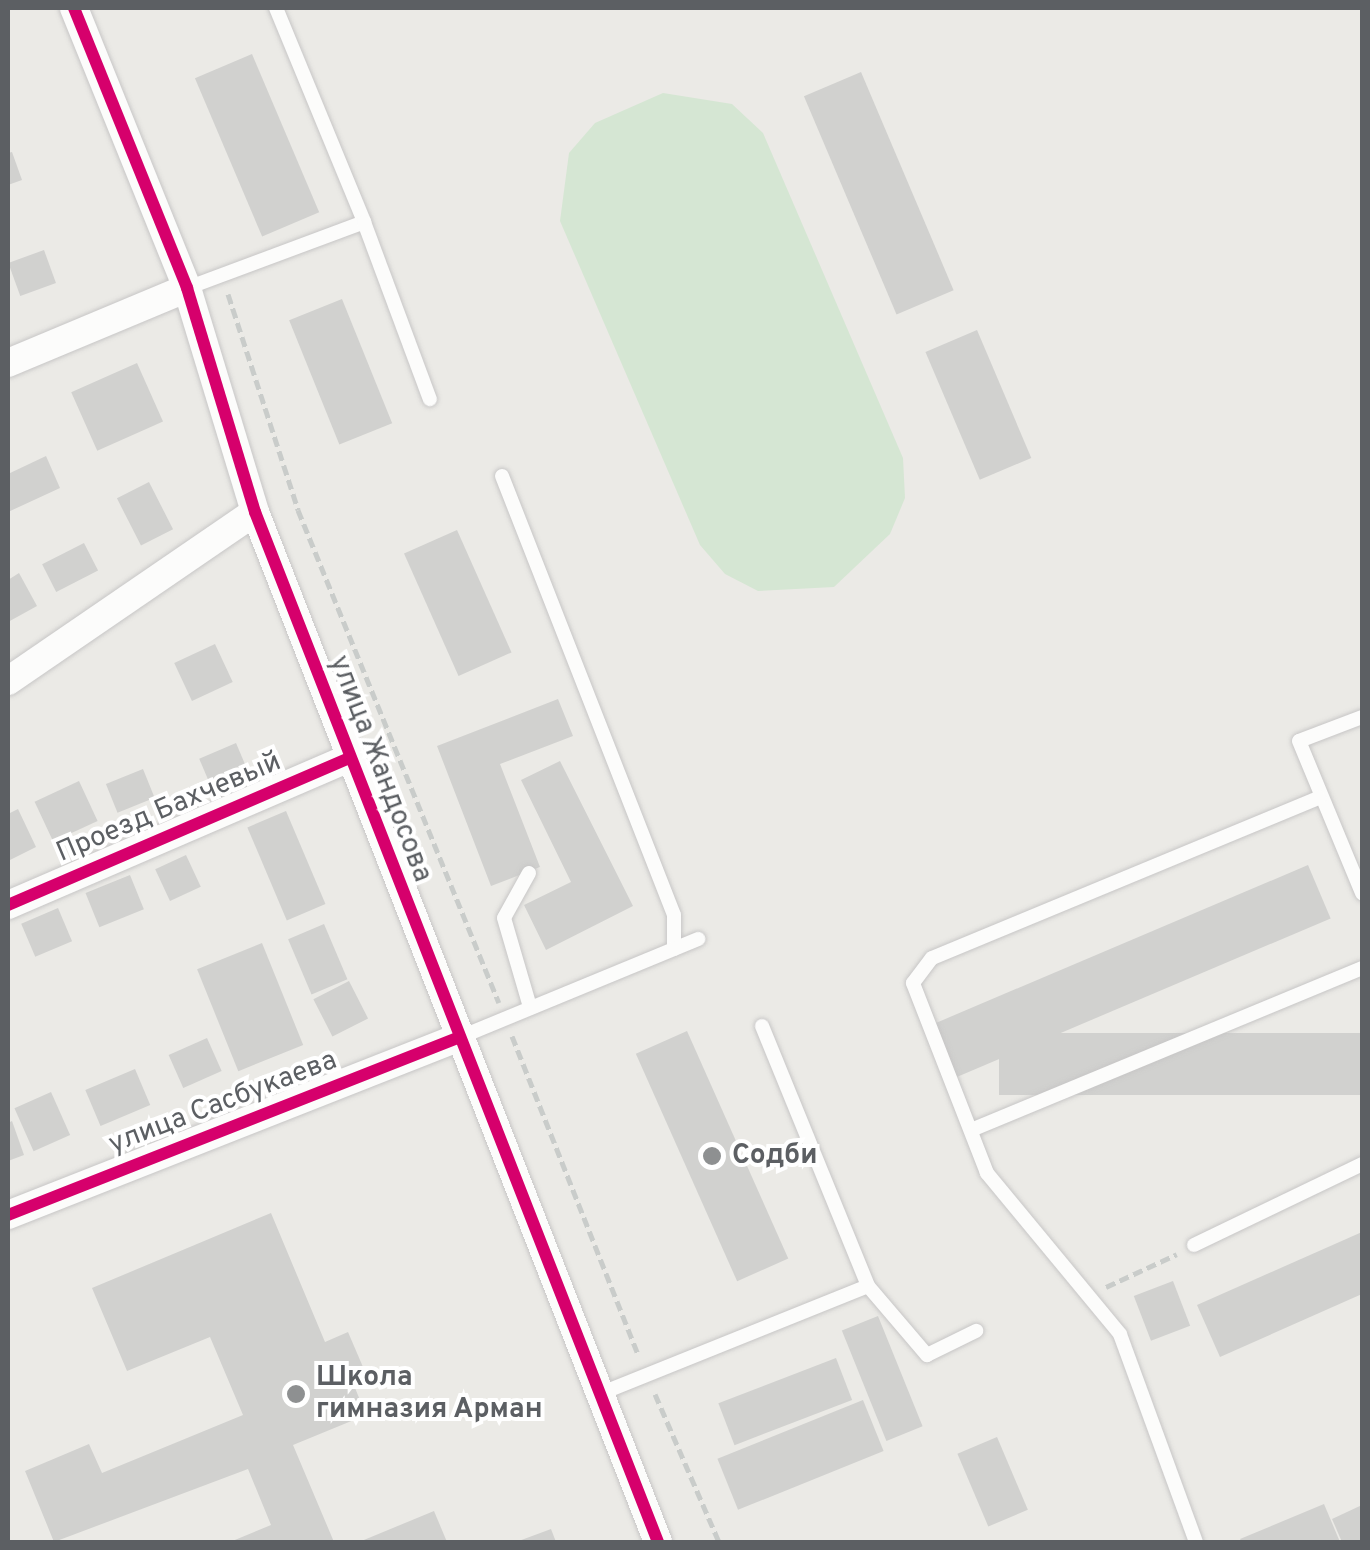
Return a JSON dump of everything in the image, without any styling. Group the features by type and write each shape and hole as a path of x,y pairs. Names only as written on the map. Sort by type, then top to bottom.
{"street":[{"name":"улица Жандосова","path":"74,8 187,288 254,512 597,1396 658,1542"},
{"path":"8,363 187,288"},
{"path":"8,680 254,512"},
{"name":"Проезд Бахчевый","path":"8,905 349,758"},
{"name":"улица Сасбукаева","path":"8,1215 458,1038"}],"lane":[{"path":"276,8 364,222 430,399"},
{"path":"187,288 364,222"},
{"path":"502,476 674,916 674,949"},
{"path":"1362,717 1300,741 1319,798 1362,893"},
{"path":"1196,1542 1120,1334 1094,1293 987,1173 913,983 917,966 1319,798"},
{"path":"529,873 504,918 530,1006"},
{"path":"458,1038 698,939"},
{"path":"971,1130 1362,968"},
{"path":"762,1026 868,1286 927,1356 976,1331"},
{"path":"1194,1245 1362,1164"},
{"path":"597,1396 868,1286"}],"path":[{"path":"221,274 298,510 506,1018 646,1376 719,1542"},
{"path":"1094,1293 1194,1245"}],"green space":[{"path":"663,93 732,104 763,133 903,458 905,498 890,534 834,587 758,591 725,574 700,545 560,221 569,153 595,123"}],"building":[{"path":"252,54 319,212 262,237 195,78"},
{"path":"861,72 954,290 897,314 804,96"},
{"path":"12,152 22,180 8,185 8,153"},
{"path":"44,250 56,283 20,296 8,263"},
{"path":"342,299 392,423 339,445 289,320"},
{"path":"977,330 1031,458 980,480 925,352"},
{"path":"137,363 163,421 97,451 71,392"},
{"path":"46,456 60,488 8,512 8,474"},
{"path":"149,482 173,529 141,546 117,498"},
{"path":"457,530 512,652 459,676 404,554"},
{"path":"84,543 98,571 56,592 42,564"},
{"path":"19,573 37,606 8,622 8,580"},
{"path":"215,644 233,682 192,701 174,663"},
{"path":"558,699 573,736 500,764 540,867 491,886 437,746"},
{"path":"236,743 254,785 217,801 199,759"},
{"path":"560,761 633,906 546,950 524,905 571,882 521,780"},
{"path":"143,769 155,798 118,813 106,784"},
{"path":"79,781 98,821 53,842 35,802"},
{"path":"18,809 36,847 8,861 8,814"},
{"path":"286,811 325,904 287,920 247,827"},
{"path":"186,855 201,887 170,901 155,869"},
{"path":"1308,865 1331,918 955,1078 932,1024"},
{"path":"130,875 144,909 99,927 85,893"},
{"path":"58,908 72,941 35,957 21,924"},
{"path":"324,924 347,979 312,994 288,939"},
{"path":"262,943 303,1045 238,1071 197,969"},
{"path":"349,981 368,1018 332,1037 313,999"},
{"name":"Содби","path":"687,1031 788,1258 737,1281 636,1054"},
{"path":"999,1033 1362,1033 1362,1095 999,1095"},
{"path":"207,1038 222,1071 183,1088 169,1055"},
{"path":"135,1069 150,1105 101,1126 85,1090"},
{"path":"51,1092 70,1135 34,1151 14,1108"},
{"path":"12,1121 24,1155 8,1161 8,1123"},
{"name":"Школа гимназия Арман","path":"271,1213 325,1342 348,1332 363,1367 349,1373 366,1415 293,1445 334,1542 230,1542 271,1525 248,1469 54,1542 25,1471 89,1444 102,1473 243,1415 210,1337 127,1371 92,1288"},
{"path":"1362,1232 1362,1294 1220,1357 1197,1305"},
{"path":"1173,1281 1190,1326 1151,1341 1134,1296"},
{"path":"878,1316 923,1426 886,1441 842,1331"},
{"path":"836,1358 852,1400 734,1445 718,1403"},
{"path":"863,1400 884,1451 738,1510 717,1459"},
{"path":"997,1437 1028,1510 988,1527 957,1454"},
{"path":"1324,1504 1340,1542 1240,1539"},
{"path":"1362,1505 1362,1542 1342,1542 1332,1519"},
{"path":"434,1511 447,1542 359,1542"},
{"path":"551,1529 556,1542 516,1542"}],"cycle path":[{"path":"74,8 187,288 255,512 658,1542"},
{"path":"8,905 349,758"},
{"path":"8,1215 458,1038"}],"place":[{"name":"Содби","path":"712,1156"},
{"name":"Школа гимназия Арман","path":"296,1394"}]}
